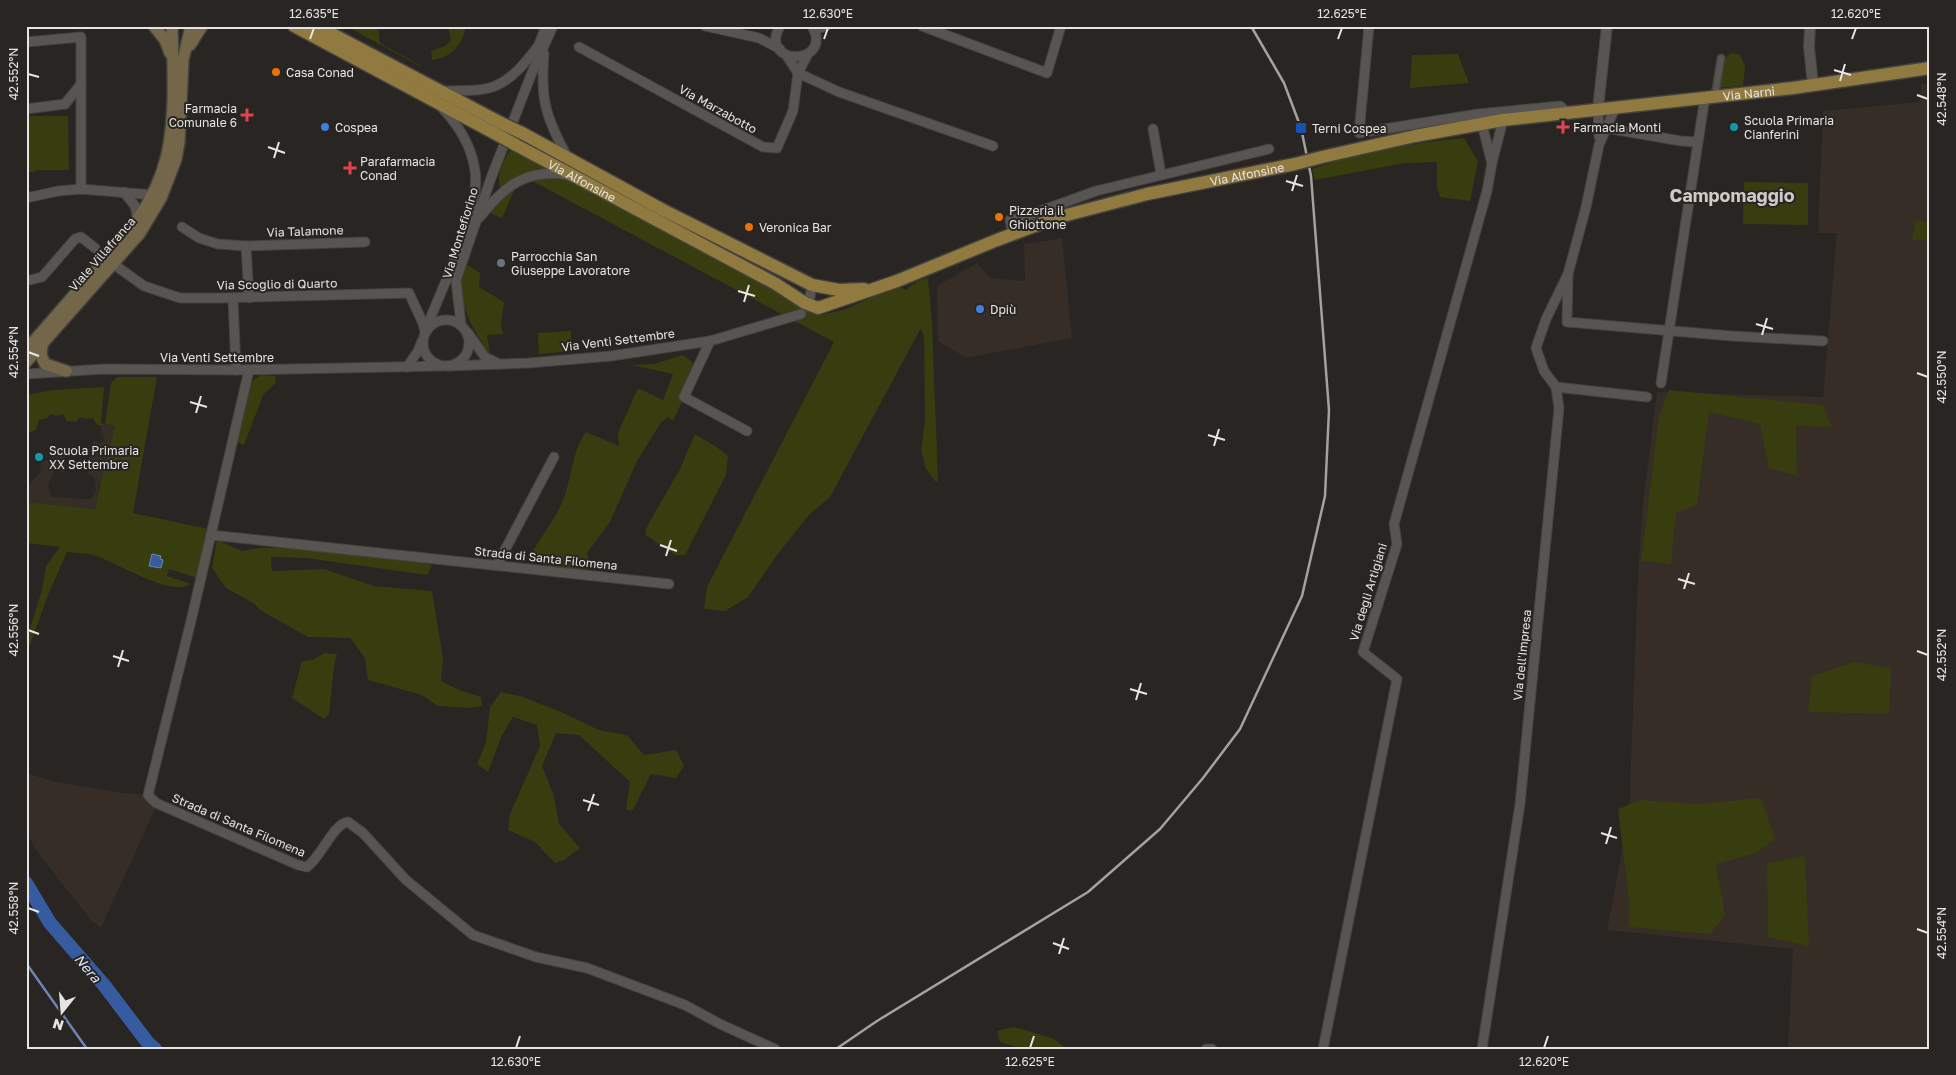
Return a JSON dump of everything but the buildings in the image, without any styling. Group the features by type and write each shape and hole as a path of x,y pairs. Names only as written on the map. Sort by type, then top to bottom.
{"main road":[{"name":"Viale Villafranca","path":"154,26 178,60"},
{"name":"Viale Villafranca","path":"26,362 140,233 161,198 176,159 180,134 178,60 172,26"},
{"name":"Viale Villafranca","path":"26,350 138,220 153,195 167,155 178,60 191,26"},
{"name":"Viale Villafranca","path":"178,60 202,26"},
{"name":"Via Alfonsine","path":"294,26 439,97 520,140 583,179 776,284 803,309 818,308 874,289 1059,217 1147,194 1295,164 1415,136 1482,124"},
{"name":"Via Alfonsine","path":"317,26 439,97"},
{"name":"Via Narni","path":"1482,124 1930,68"},
{"name":"Via Alfonsine","path":"520,140 568,158 663,210 812,285 838,290 874,289"},
{"path":"42,346 41,355 45,364 66,372"}],"street":[{"name":"Via Montefiorino","path":"542,46 546,26"},
{"name":"Via Montefiorino","path":"424,335 491,178 542,46 553,26"},
{"path":"705,26 759,38 796,58 808,54"},
{"name":"Via Marzabotto","path":"579,47 763,148 777,148 793,111 798,73 815,44 813,28 826,26"},
{"path":"922,26 1047,73 1061,26"},
{"name":"Via Narni","path":"1368,26 1360,133 1478,114 1560,106 1568,113"},
{"path":"1599,145 1598,108 1606,26"},
{"path":"1810,26 1809,47 1813,84"},
{"path":"759,38 779,30 777,44 798,73 839,92 993,146"},
{"path":"26,42 81,37 81,189"},
{"path":"471,226 476,172 469,146 439,97 489,88 505,80 522,67 542,46"},
{"path":"542,46 544,104 556,137 568,158"},
{"path":"1661,383 1698,142 1721,58"},
{"path":"64,104 81,84"},
{"path":"26,109 64,104 80,112"},
{"path":"1616,106 1599,145 1586,207 1568,274 1567,322 1823,341"},
{"name":"Via degli Artigiani","path":"1323,1049 1397,679 1363,652 1397,544 1394,524 1487,191 1502,120"},
{"name":"Via degli Artigiani","path":"1482,124 1492,163"},
{"path":"1606,128 1681,141 1698,142"},
{"path":"1154,129 1161,174"},
{"name":"Via Alfonsine","path":"1013,234 1010,220 1021,218 1096,191 1269,149"},
{"path":"471,226 500,193 511,185 531,176 546,173 583,179"},
{"path":"26,198 58,191 81,189 153,195"},
{"path":"124,192 135,206 138,220"},
{"name":"Via Montefiorino","path":"464,328 456,280 471,226"},
{"name":"Via Talamone","path":"182,227 199,238 218,244 246,246 365,242"},
{"path":"26,281 42,277 75,238 81,237 95,248"},
{"path":"246,246 249,298"},
{"name":"Via Scoglio di Quarto","path":"112,263 144,286 180,298 249,298 409,293 424,335"},
{"name":"Via dell'Impresa","path":"1482,1049 1520,804 1559,408 1556,387 1544,371 1536,348 1546,319 1568,274"},
{"path":"803,309 810,296 812,285"},
{"name":"Via Venti Settembre","path":"233,298 236,370"},
{"name":"Via Venti Settembre","path":"26,374 104,370 249,370 445,366 611,356 710,341 803,309"},
{"path":"434,312 446,320"},
{"path":"407,367 418,351 424,335 434,322 446,320 454,321 464,328 485,357 499,364"},
{"path":"424,335 425,353 429,359 445,366 460,362 468,351 469,338 464,328"},
{"path":"710,341 684,396 747,431"},
{"path":"418,351 419,366"},
{"name":"Strada di Santa Filomena","path":"249,370 148,795 156,803 298,865 307,866 316,860 335,830 343,822 348,822 363,833 406,880 473,935 536,957 587,968 667,998 775,1049"},
{"path":"1556,387 1647,397"},
{"path":"497,565 554,457"},
{"name":"Strada di Santa Filomena","path":"211,535 669,584"},
{"path":"1206,1049 1212,1049"}],"shaded area":[{"path":"1921,84 1930,85 1930,1049 1788,1049 1793,949 1607,930 1629,814 1642,512 1657,392 1823,397 1837,233 1818,233 1823,111 1920,102"},
{"path":"1062,238 1072,338 966,358 938,341 937,286 977,263 990,278 1025,281 1024,244"},
{"path":"105,424 115,426 95,509 26,502 26,488 41,472 40,464 58,453 66,453 65,472 54,471 48,485 52,497 91,499 96,490 94,477 88,474 91,445 94,440 100,444 104,439 101,433 101,426"},
{"path":"29,774 56,782 122,793 141,794 155,809 101,928 91,920 41,857 26,833 26,781"}],"green space":[{"path":"346,26 378,27 380,43 421,67"},
{"path":"448,26 466,26 462,39 459,45 450,53 432,60 431,51 445,46 451,40"},
{"path":"1732,53 1740,55 1745,66 1743,86 1717,88 1723,63 1728,55"},
{"path":"1458,54 1469,83 1410,88 1412,55"},
{"path":"26,116 68,116 69,170 35,170 35,172 26,172"},
{"path":"1464,138 1478,161 1470,201 1440,197 1437,187 1437,162 1405,163 1315,180 1312,169 1387,149"},
{"path":"512,148 653,220 808,309 822,315 846,309 896,286 907,290 916,282 928,278 932,323 938,482 935,481 926,469 921,450 925,421 924,336 921,328 830,497 809,515 777,555 748,597 725,611 704,609 707,587 834,342 521,175 502,218 483,210 500,188 500,172"},
{"path":"1744,182 1808,183 1808,225 1743,224"},
{"path":"1916,220 1930,223 1930,240 1912,240"},
{"path":"464,263 480,273 479,287 504,302 501,325 503,334 487,335 490,354 475,331 463,303 460,280"},
{"path":"571,331 571,351 539,354 538,333"},
{"path":"683,355 693,363 684,397 673,421 668,417 662,421 637,461 610,522 587,553 592,569 575,570 559,568 545,563 533,551 564,498 581,439 586,432 619,446 618,433 638,388 663,400 673,374 631,365 654,364"},
{"path":"261,375 275,376 276,383 263,395 244,445 236,442 252,381"},
{"path":"117,377 157,377 133,513 208,529 197,578 169,569 167,576 191,584 181,587 169,586 90,554 67,552 48,595 26,656 26,641 42,590 46,566 60,547 26,543 26,502 95,509 115,426 105,424 111,383"},
{"path":"104,387 101,423 105,424 101,426 96,424 93,418 80,417 76,422 67,421 63,414 57,416 51,414 47,418 39,420 36,430 26,431 26,395 53,390"},
{"path":"1669,390 1823,405 1832,427 1796,426 1797,476 1769,468 1760,424 1709,412 1697,505 1676,513 1671,564 1641,561 1659,416"},
{"path":"695,434 728,456 726,475 685,555 675,555 646,535 646,528 679,471"},
{"path":"217,540 242,551 259,548 297,548 411,559 432,565 427,575 306,558 271,557 272,571 324,569 374,586 432,591 443,658 441,681 459,690 481,697 482,706 469,708 438,706 422,695 368,680 365,658 350,638 308,637 226,588 212,568"},
{"path":"325,653 337,654 329,714 324,719 292,698 302,661 312,660"},
{"path":"1854,662 1891,668 1889,714 1808,712 1812,676"},
{"path":"501,692 523,697 599,730 627,735 644,755 676,750 684,766 676,778 651,774 633,810 626,810 630,782 579,735 556,733 542,766 554,796 559,824 580,848 564,860 555,863 535,842 508,830 510,814 540,746 537,725 513,717 501,737 488,772 477,764 486,742 490,707"},
{"path":"1761,798 1775,839 1756,853 1716,864 1725,915 1710,934 1629,927 1629,900 1618,809 1641,800 1697,804"},
{"path":"1805,856 1809,946 1768,937 1767,863"},
{"path":"1014,1027 1052,1038 1068,1049 1023,1049 1000,1042 997,1031"}],"water":[{"path":"152,554 161,556 160,559 163,560 161,568 149,566"}],"waterway":[{"name":"Nera","path":"26,883 50,923 104,985 148,1043 155,1049"},
{"path":"26,963 87,1049"}],"railway":[{"path":"836,1049 877,1021 1088,892 1160,829 1203,778 1240,729 1302,596 1325,496 1329,410 1311,176 1301,128 1284,83 1251,26"}],"place":[{"name":"Casa Conad","path":"276,72"},
{"name":"Farmacia Comunale 6","path":"247,115"},
{"name":"Cospea","path":"325,127"},
{"name":"Farmacia Monti","path":"1563,127"},
{"name":"Scuola Primaria Cianferini","path":"1734,127"},
{"name":"Terni Cospea","path":"1301,128"},
{"name":"Parafarmacia Conad","path":"350,168"},
{"name":"Pizzeria il Ghiottone","path":"999,217"},
{"name":"Veronica Bar","path":"749,227"},
{"name":"Parrocchia San Giuseppe Lavoratore","path":"501,263"},
{"name":"Dpiù","path":"980,309"},
{"name":"Scuola Primaria XX Settembre","path":"39,457"}],"district":[{"name":"Campomaggio","path":"1732,195"}]}
